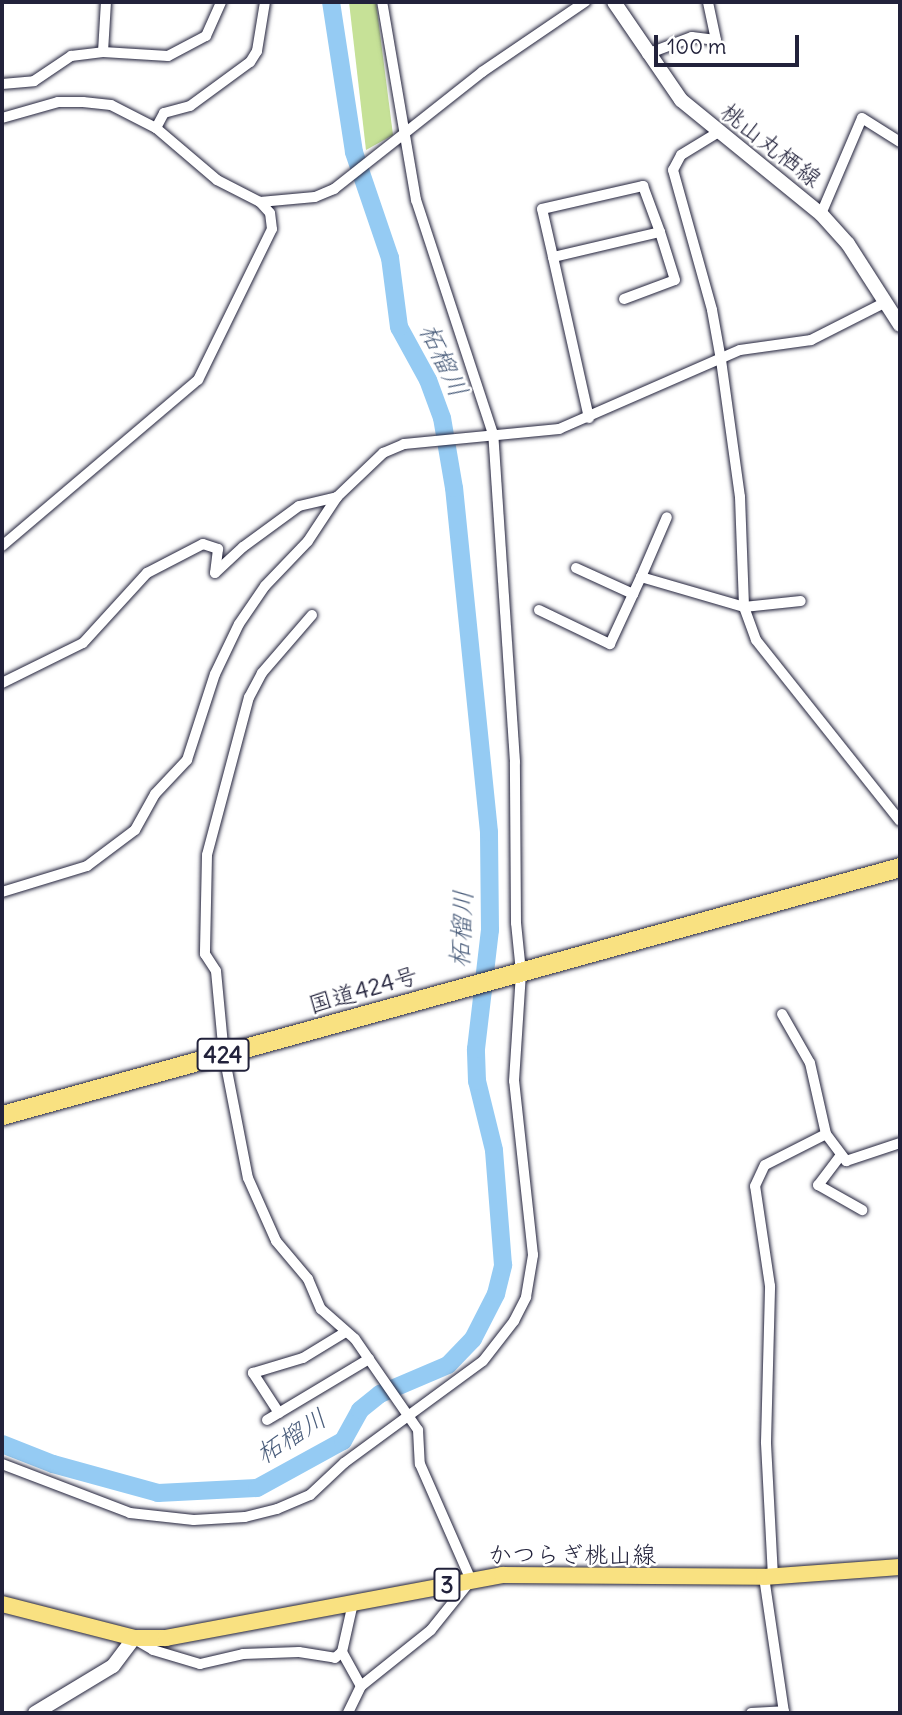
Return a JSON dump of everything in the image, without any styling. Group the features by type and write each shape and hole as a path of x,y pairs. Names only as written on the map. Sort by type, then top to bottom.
{"highway":[{"name":"国道424号","path":"2,1115 900,867"}],"main road":[{"name":"桃山丸栖線","path":"614,2 647,54 681,100 717,133 821,214 848,244 900,324"},
{"name":"かつらぎ桃山線","path":"2,1604 134,1638 197,1635 471,1580 542,1574 769,1577 900,1567"},
{"path":"35,1713 113,1666 134,1638"}],"street":[{"path":"103,52 106,2"},
{"path":"2,84 34,80 71,56 103,52 175,54 206,36 221,2"},
{"path":"156,128 164,113 190,106 250,62 257,51 265,2"},
{"path":"2,1464 131,1513 194,1520 245,1517 310,1495 344,1463 483,1361 514,1321 526,1297 533,1243 519,1156 514,1082 518,972 515,762 489,433 416,200 400,140 382,2"},
{"path":"260,202 315,197 347,178 400,140 482,72 585,2"},
{"path":"647,54 692,37 716,40 708,2"},
{"path":"2,118 58,102 111,106 156,128 217,180 260,202 270,213 272,229 198,380 2,547"},
{"path":"821,214 862,118 900,142"},
{"path":"717,133 681,155 673,170 712,310 721,360 740,497 744,607 756,640 900,821"},
{"path":"589,418 541,209 643,186 675,280 624,299"},
{"path":"553,257 660,232"},
{"path":"2,892 87,866 135,830 155,793 187,760 215,674 239,624 265,586 308,541 337,497 383,453 404,444 489,433 558,429 757,345 811,340 886,302"},
{"path":"2,683 83,643 146,573 203,544 218,548 215,573 243,547 299,506 337,497"},
{"path":"539,610 610,644 667,517"},
{"path":"576,568 633,594"},
{"path":"641,577 744,607 802,601"},
{"path":"312,615 262,673 249,696 207,855 205,954 216,971 223,1055 252,1188 276,1241 308,1279 321,1309 344,1333 355,1339 411,1416 418,1430 420,1464 471,1580 452,1609 431,1630 362,1686 348,1713"},
{"path":"782,1014 810,1063 826,1134 846,1161 900,1143"},
{"path":"751,1713 784,1712 769,1577 766,1442 770,1286 755,1186 765,1165 826,1134"},
{"path":"841,1155 818,1185 862,1210"},
{"path":"279,1413 253,1373 303,1359 344,1333"},
{"path":"267,1420 371,1361"},
{"path":"134,1638 153,1650 200,1664 243,1654 299,1652 335,1658 342,1652 353,1603"},
{"path":"342,1652 362,1686"}],"green space":[{"path":"349,2 376,2 393,135 366,150"}],"waterway":[{"name":"柘榴川","path":"2,1444 53,1464 158,1493 257,1488 343,1441 360,1410 380,1394 448,1365 473,1339 496,1294 503,1265 494,1150 477,1081 476,1049 490,930 489,832 454,488 442,418 428,380 399,327 390,258 354,152 331,2"}]}
